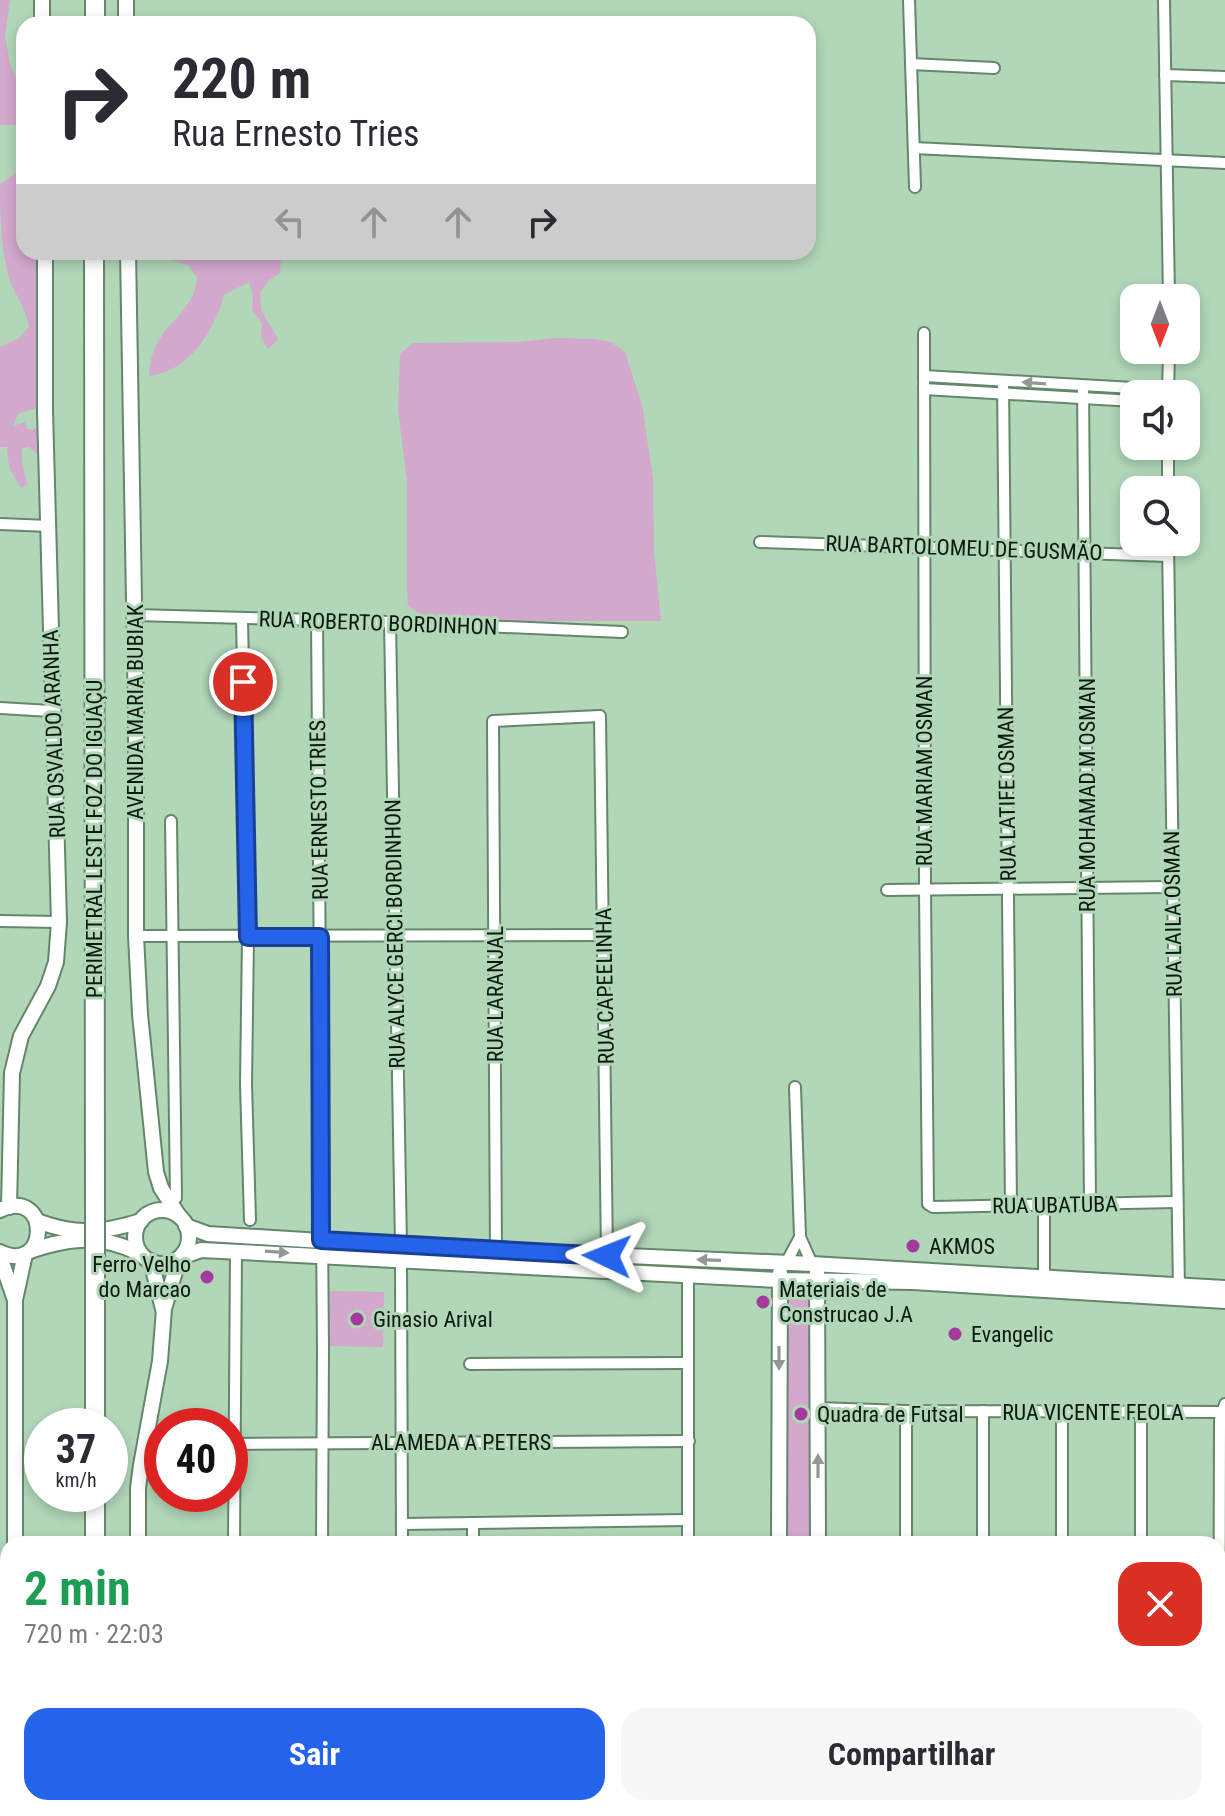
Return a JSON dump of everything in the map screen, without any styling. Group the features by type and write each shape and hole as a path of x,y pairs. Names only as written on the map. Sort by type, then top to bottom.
{"highway":[{"name":"PERIMETRAL LESTE FOZ DO IGUAÇU","path":"94,260 95,1408"},
{"path":"95,1512 95,1536"}],"street":[{"path":"909,0 915,187"},
{"path":"1164,0 1169,284"},
{"path":"911,64 994,68"},
{"path":"1165,75 1225,77"},
{"path":"914,148 1225,163"},
{"name":"RUA OSVALDO ARANHA","path":"4,1208 12,1073 21,1036 48,986 56,962 59,922 51,711 45,260"},
{"name":"AVENIDA MARIA BUBIAK","path":"128,260 135,615 136,936 140,1014 156,1172 161,1188 182,1221"},
{"name":"RUA MARIAM OSMAN","path":"924,333 927,1198 928,1204 933,1207"},
{"path":"924,376 1003,387 1120,392"},
{"path":"924,389 1003,387"},
{"name":"RUA LATIFE OSMAN","path":"1003,387 1011,1207"},
{"path":"1083,392 1120,399"},
{"name":"RUA MOHAMAD M OSMAN","path":"1083,392 1090,1204"},
{"path":"0,524 49,526"},
{"name":"RUA BARTOLOMEU DE GUSMÃO","path":"760,542 1120,554"},
{"name":"RUA LAILA OSMAN","path":"1168,556 1179,1292"},
{"name":"RUA ROBERTO BORDINHON","path":"135,615 622,632"},
{"path":"242,618 250,1220"},
{"name":"RUA ERNESTO TRIES","path":"317,620 322,1536"},
{"name":"RUA ALYCE GERCI BORDINHON","path":"390,622 401,1254 402,1536"},
{"path":"0,708 51,711"},
{"name":"RUA CAPEELINHA","path":"493,721 600,716 607,1256"},
{"name":"RUA LARANJAL","path":"493,721 496,1267"},
{"path":"171,821 176,1198"},
{"path":"887,890 1172,887"},
{"path":"0,921 59,922"},
{"path":"136,936 605,935"},
{"path":"795,1087 800,1237 818,1280 818,1536"},
{"name":"AVENIDA MARIA BUBIAK","path":"143,1219 151,1200 156,1172"},
{"name":"RUA UBATUBA","path":"933,1207 1176,1202"},
{"path":"1044,1206 1044,1279"},
{"path":"4,1208 25,1209 37,1221 55,1228 92,1232 105,1231 162,1211 208,1234 496,1267 778,1280 1179,1292 1225,1288"},
{"path":"143,1219 135,1237 164,1309"},
{"path":"15,1536 15,1300 27,1252 39,1237 37,1221"},
{"path":"138,1536 138,1488 160,1361 164,1309 179,1258 188,1243 182,1221"},
{"path":"779,1536 778,1280 800,1237"},
{"path":"15,1300 0,1254 14,1256 62,1241 102,1240 121,1244 162,1264 201,1250 321,1248"},
{"path":"234,1408 236,1250"},
{"path":"401,1254 496,1251 812,1264 1044,1279 1179,1292 1225,1301"},
{"path":"688,1275 688,1536"},
{"path":"470,1364 687,1363"},
{"name":"RUA VICENTE FEOLA","path":"817,1408 1141,1412 1224,1409"},
{"path":"1219,1536 1220,1420 1224,1409"},
{"path":"906,1411 906,1536"},
{"path":"983,1411 983,1536"},
{"path":"1062,1411 1062,1536"},
{"path":"1141,1412 1141,1536"},
{"name":"ALAMEDA A PETERS","path":"248,1444 689,1441"},
{"path":"234,1512 234,1536"},
{"path":"402,1524 687,1520"},
{"path":"473,1523 473,1536"}],"shaded area":[{"path":"0,0 10,0 5,35 16,79 16,125 0,125"},
{"path":"16,172 16,260 36,260 39,407 18,414 13,426 25,422 27,429 33,430 39,426 41,428 36,437 43,450 40,456 29,447 22,448 27,484 21,488 9,467 7,447 0,447 0,347 19,338 29,327 6,263 1,230 0,185"},
{"path":"171,260 281,260 280,273 268,281 260,293 261,310 278,339 268,349 261,337 262,323 252,310 253,296 249,282 224,295 214,322 188,358 163,373 149,376 156,345 192,297 197,277 188,265"},
{"path":"556,338 611,342 625,352 642,405 653,478 654,552 661,621 512,621 476,616 423,616 408,606 407,481 398,410 400,354 413,343 519,342"},
{"path":"812,1289 812,1536 787,1536 787,1291"},
{"name":"Ginasio Arival","path":"330,1291 384,1292 383,1347 329,1346"}],"place":[{"name":"AKMOS","path":"913,1246"},
{"name":"Ferro Velho do Marcao","path":"207,1277"},
{"name":"Materiais de Construcao J.A","path":"763,1302"},
{"name":"Ginasio Arival","path":"357,1319"},
{"name":"Evangelic","path":"955,1334"},
{"name":"Quadra de Futsal","path":"801,1414"}],"route":[{"path":"243,682 248,937 320,937 321,1240 607,1256"}]}
